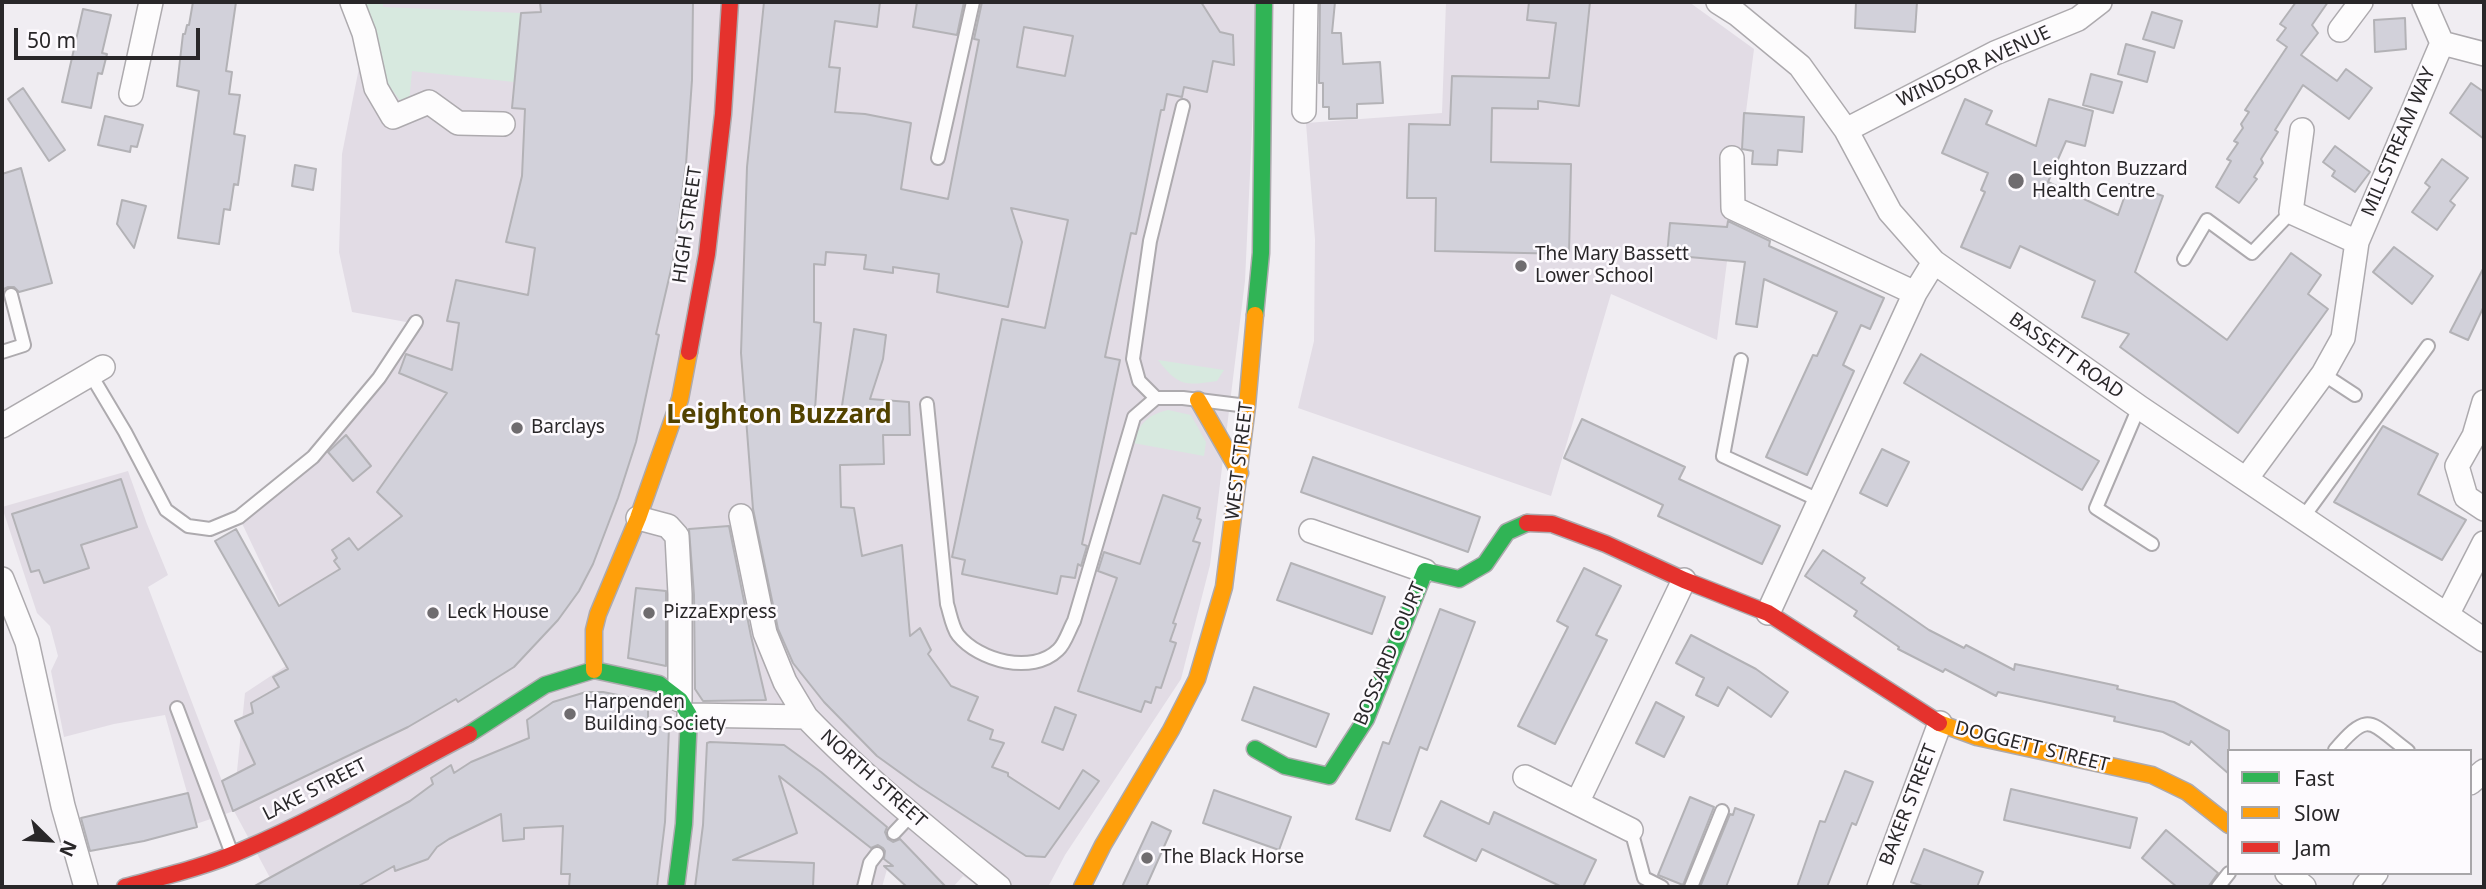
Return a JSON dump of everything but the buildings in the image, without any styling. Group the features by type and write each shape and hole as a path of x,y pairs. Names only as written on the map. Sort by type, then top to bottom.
{"street":[{"path":"131,94 152,2"},
{"path":"352,2 364,33 376,88 393,117 429,102 458,123 503,124"},
{"name":"HIGH STREET","path":"594,670 594,630 598,614 638,518 680,399 707,254 723,114 730,2"},
{"name":"WEST STREET","path":"1082,887 1197,679 1224,587 1240,473 1261,253 1264,2"},
{"path":"1304,111 1306,2"},
{"name":"BASSETT ROAD","path":"1718,2 1737,14 1800,66 1846,130 1890,212 1934,262 2139,407 2484,640"},
{"name":"WINDSOR AVENUE","path":"1846,130 1995,53 2078,19 2099,2"},
{"path":"2340,30 2361,2"},
{"name":"MILLSTREAM WAY","path":"2246,479 2323,374 2343,338 2357,242 2442,43 2424,2"},
{"name":"MILLSTREAM WAY","path":"2442,43 2484,54"},
{"path":"2291,212 2302,130"},
{"path":"1732,158 1733,208 1915,293"},
{"name":"MILLSTREAM WAY","path":"2291,212 2357,242"},
{"path":"1768,613 1915,293 1934,262"},
{"path":"2,426 97,371"},
{"path":"1198,400 1240,473"},
{"path":"2484,402 2474,436 2457,466 2466,497 2484,509"},
{"path":"741,516 765,633 785,682 806,717"},
{"path":"638,518 668,526 677,536 685,708 684,824 676,887"},
{"name":"DOGGETT STREET","path":"1485,564 1507,532 1527,523 1552,524 1768,613 1940,723 1977,737 2152,775 2188,792 2227,823"},
{"name":"BOSSARD COURT","path":"1311,531 1425,571 1459,579 1485,564"},
{"path":"2446,615 2484,543"},
{"name":"BOSSARD COURT","path":"1255,749 1285,766 1329,776 1366,719 1425,571"},
{"path":"2,579 27,642 63,806 86,887"},
{"path":"1577,803 1684,580"},
{"path":"594,670 659,684 685,708"},
{"name":"LAKE STREET","path":"125,887 191,869 295,826 471,733 545,685 594,670"},
{"name":"NORTH STREET","path":"685,708 733,715 806,717 911,815 999,887"},
{"name":"BAKER STREET","path":"1879,887 1940,723"},
{"path":"1525,778 1631,830"},
{"path":"2289,875 2304,887"}],"lane":[{"path":"938,158 973,2"},
{"path":"1156,398 1139,381 1133,359 1150,241 1183,106"},
{"path":"2183,259 2207,220 2252,253 2291,212"},
{"path":"2,352 24,345 10,295"},
{"path":"97,371 166,510 188,526 209,529 239,517 313,457 373,387 416,321"},
{"path":"2302,519 2428,346"},
{"path":"1741,360 1723,456 1821,501"},
{"path":"2323,374 2355,394"},
{"path":"927,404 947,604 957,633 970,646 1017,664 1039,662 1059,650 1074,621 1134,416 1156,398 1247,406"},
{"path":"2139,407 2096,509 2152,544"},
{"path":"177,708 237,852"},
{"path":"2336,749 2353,730 2364,723 2372,724 2405,749"},
{"path":"1691,887 1722,811"},
{"path":"894,833 911,815"},
{"path":"1631,830 1644,878 1662,887"},
{"path":"863,887 870,863 877,854"}],"shaded area":[{"path":"372,2 1258,2 1245,281 1210,565 1181,679 1065,855 1048,887 980,887 963,876 953,887 926,887 891,855 882,887 275,887 234,811 196,824 165,715 64,737 51,671 58,656 50,626 37,613 2,507 128,471 168,575 148,587 233,810 245,693 304,654 239,517 313,457 415,322 352,312 339,252 342,154"},
{"name":"The Mary Bassett Lower School","path":"1446,2 1689,2 1754,49 1717,340 1611,294 1551,496 1298,408 1314,341 1315,239 1306,123 1442,113"}],"green space":[{"path":"360,2 383,2 383,7 521,13 514,82 412,71 409,103 402,103 382,77"},
{"path":"1158,360 1224,370 1217,381 1183,382 1171,375"},
{"path":"1168,410 1191,415 1206,442 1204,456 1133,443 1145,421"}],"traffic: fast":[{"path":"1255,315 1261,253 1264,2"},
{"path":"1255,749 1285,766 1329,776 1366,719 1425,571 1459,579 1485,564 1507,532 1527,523"},
{"path":"469,734 545,685 594,670 659,684 680,700 689,715 684,824 676,887"}],"traffic: slow":[{"path":"1082,887 1197,679 1224,587 1247,406 1255,315"},
{"path":"594,670 594,630 598,614 638,518 680,399 689,352"},
{"path":"1198,400 1240,473"},
{"path":"1939,723 1977,737 2152,775 2187,792 2227,823"}],"traffic: jam":[{"path":"689,352 707,254 723,114 730,2"},
{"path":"1527,523 1552,524 1606,544 1684,580 1768,613 1939,723"},
{"path":"125,887 185,871 272,837 469,734"}],"place":[{"name":"Leighton Buzzard Health Centre","path":"2016,181"},
{"name":"The Mary Bassett Lower School","path":"1521,266"},
{"name":"Barclays","path":"517,428"},
{"name":"Leck House","path":"433,613"},
{"name":"PizzaExpress","path":"649,613"},
{"name":"Harpenden Building Society","path":"570,714"},
{"name":"The Black Horse","path":"1147,858"}],"district":[{"name":"Leighton Buzzard","path":"779,416"}]}
